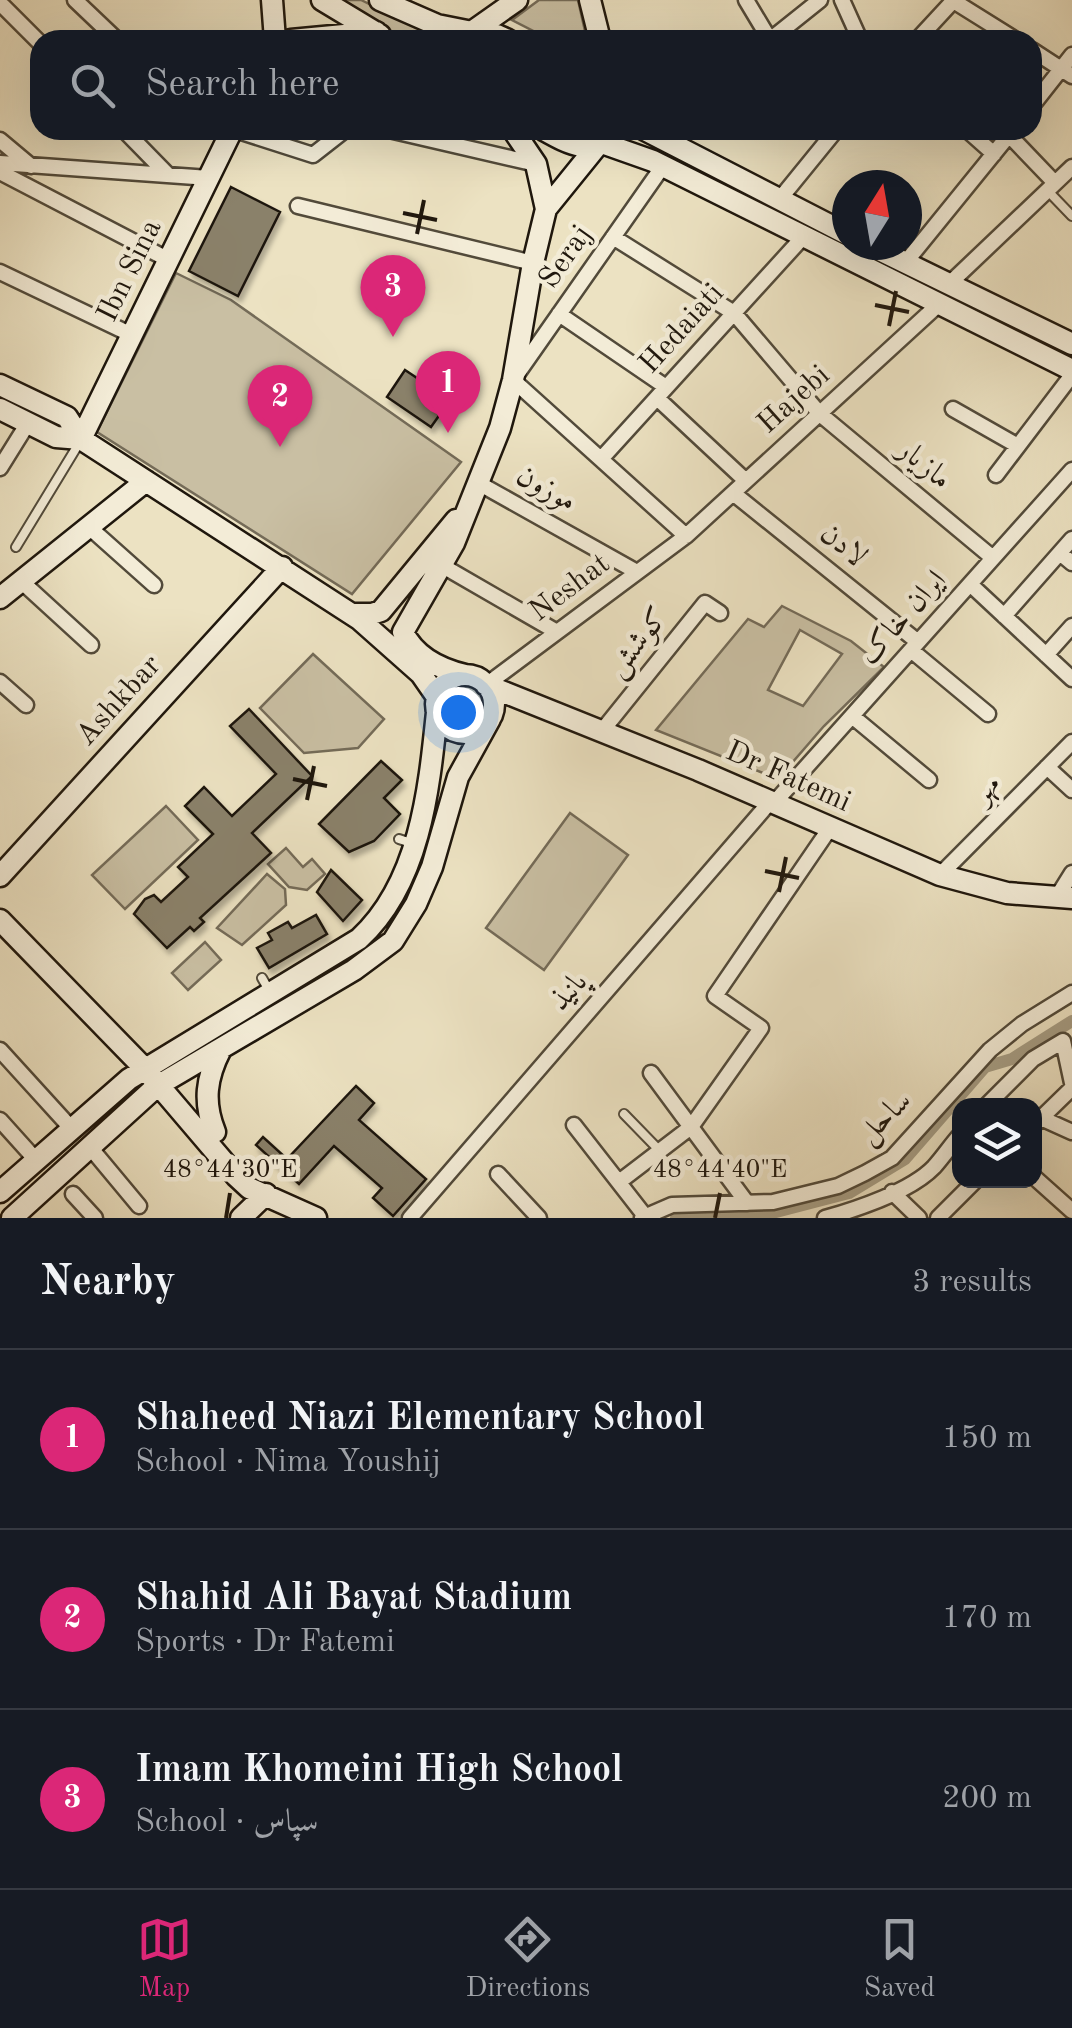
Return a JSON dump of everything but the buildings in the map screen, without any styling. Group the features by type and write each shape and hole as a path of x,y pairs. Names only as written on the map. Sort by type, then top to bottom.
{"street":[{"path":"75,0 106,30"},
{"path":"272,0 274,30"},
{"path":"322,0 372,30"},
{"path":"380,0 455,30"},
{"path":"471,30 517,0"},
{"path":"590,0 598,30"},
{"path":"746,0 764,30"},
{"path":"782,30 820,0"},
{"path":"842,0 856,30"},
{"path":"926,30 953,0 1000,30"},
{"path":"4,6 30,33"},
{"path":"1042,96 1067,72 1072,55"},
{"path":"1042,56 1067,72"},
{"path":"0,140 31,166"},
{"path":"134,140 168,175"},
{"name":"Ibn Sina","path":"81,439 209,178 223,140"},
{"path":"254,140 313,155 332,140"},
{"path":"432,140 536,164"},
{"path":"520,140 536,164 546,209"},
{"path":"562,140 604,140 804,236 899,272 1072,372 996,476"},
{"path":"12,1218 162,1083 223,1046 275,1023 393,941 416,904 437,851 458,777 490,719 493,698 486,685 433,663 409,644 403,632 442,564 476,492 514,380 533,262 546,209 604,140"},
{"path":"671,140 832,226"},
{"path":"779,200 828,140"},
{"path":"978,140 994,154"},
{"path":"899,272 1005,140"},
{"path":"1016,140 1051,187"},
{"path":"0,163 209,178"},
{"name":"Seraj","path":"514,380 663,166"},
{"name":"Hajebi","path":"686,536 820,414 1072,167"},
{"path":"0,172 169,260"},
{"path":"298,206 533,262"},
{"name":"Hedaiati","path":"601,459 804,236"},
{"name":"مازیار","path":"614,237 734,313 820,414 993,558"},
{"path":"886,260 899,272"},
{"path":"0,272 132,335"},
{"path":"944,295 1072,344"},
{"path":"559,314 662,392 746,482"},
{"path":"514,380 686,536"},
{"path":"0,385 67,417 81,439 352,614 396,648 421,674 450,729 465,733 480,729 490,719"},
{"path":"0,409 56,436 81,439"},
{"path":"953,409 1018,446"},
{"path":"0,468 28,423"},
{"name":"ایران خاک","path":"772,802 1072,470"},
{"path":"0,598 146,480"},
{"path":"352,614 381,610 476,492"},
{"name":"موزون","path":"476,492 638,572"},
{"name":"لادن","path":"733,493 988,714"},
{"path":"89,527 154,585"},
{"name":"Neshat","path":"486,685 686,536"},
{"path":"1004,616 1066,558 1072,540"},
{"path":"442,564 558,632"},
{"name":"Ashkbar","path":"0,876 282,566"},
{"path":"21,581 91,646"},
{"path":"970,584 1072,679"},
{"name":"کوشش","path":"602,731 705,603 720,614"},
{"path":"1046,655 1072,626"},
{"path":"0,1192 144,1068 266,985 368,931 392,900 430,772 437,704 444,684 465,676"},
{"path":"0,682 26,705"},
{"name":"Dr Fatemi","path":"486,685 940,875 1007,893 1065,897"},
{"path":"852,716 928,780"},
{"name":"مهر","path":"940,875 1072,742"},
{"path":"1047,768 1072,790"},
{"name":"پانیذ","path":"410,1218 772,802"},
{"path":"619,1182 691,1127 761,1028 715,996 830,828"},
{"path":"407,842 437,851"},
{"path":"1065,897 1072,873"},
{"path":"0,920 259,1179 256,1209"},
{"name":"ساحل","path":"643,1217 672,1205 774,1202 838,1186 892,1158 990,1050 1022,1024 1072,993"},
{"path":"994,1098 1033,1059 1063,1042 1072,1085 1042,1117"},
{"path":"215,1132 206,1094 210,1073 223,1046"},
{"path":"0,1050 72,1128"},
{"path":"651,1073 747,1202"},
{"path":"162,1083 249,1188 256,1209"},
{"path":"0,1120 56,1178"},
{"path":"1042,1122 1072,1132"},
{"path":"574,1126 643,1217"},
{"name":"ساحل","path":"825,1218 850,1212 932,1169 952,1145"},
{"path":"89,1146 139,1206"},
{"path":"498,1174 539,1218"},
{"path":"1042,1185 1072,1211"},
{"path":"938,1218 968,1188"},
{"path":"892,1192 919,1218"},
{"path":"73,1194 95,1218"},
{"path":"256,1209 316,1218"}],"lane":[{"path":"1051,187 1072,216"},
{"path":"16,547 81,439"},
{"path":"624,1114 660,1151"}],"shaded area":[{"path":"334,0 361,0 422,30 380,30"},
{"path":"539,0 578,0 585,30 532,30 512,20"},
{"path":"176,273 231,300 461,462 352,594 97,432"},
{"path":"782,606 851,641 884,667 824,726 778,779 656,730 748,619 764,627","holes":["800,630 842,654 803,706 768,690"]},
{"path":"313,654 384,719 358,748 304,753 260,708"},
{"path":"465,685 478,691 484,704 478,717 465,723 452,717 446,704 452,691"},
{"path":"166,806 198,840 125,909 92,875"},
{"path":"570,813 628,855 544,970 486,928"},
{"path":"286,848 303,867 312,859 325,874 307,890 289,887 268,864"},
{"path":"267,874 285,889 286,905 242,945 217,928"},
{"path":"205,942 221,960 188,990 172,973"}],"waterway":[{"path":"676,1218 772,1213 849,1193 905,1159 985,1067 1012,1059 1072,1021"}],"place":[{"name":"Imam Khomeini High School","path":"393,337"},
{"name":"Shaheed Niazi Elementary School","path":"448,433"},
{"name":"Shahid Ali Bayat Stadium","path":"280,447"}]}
